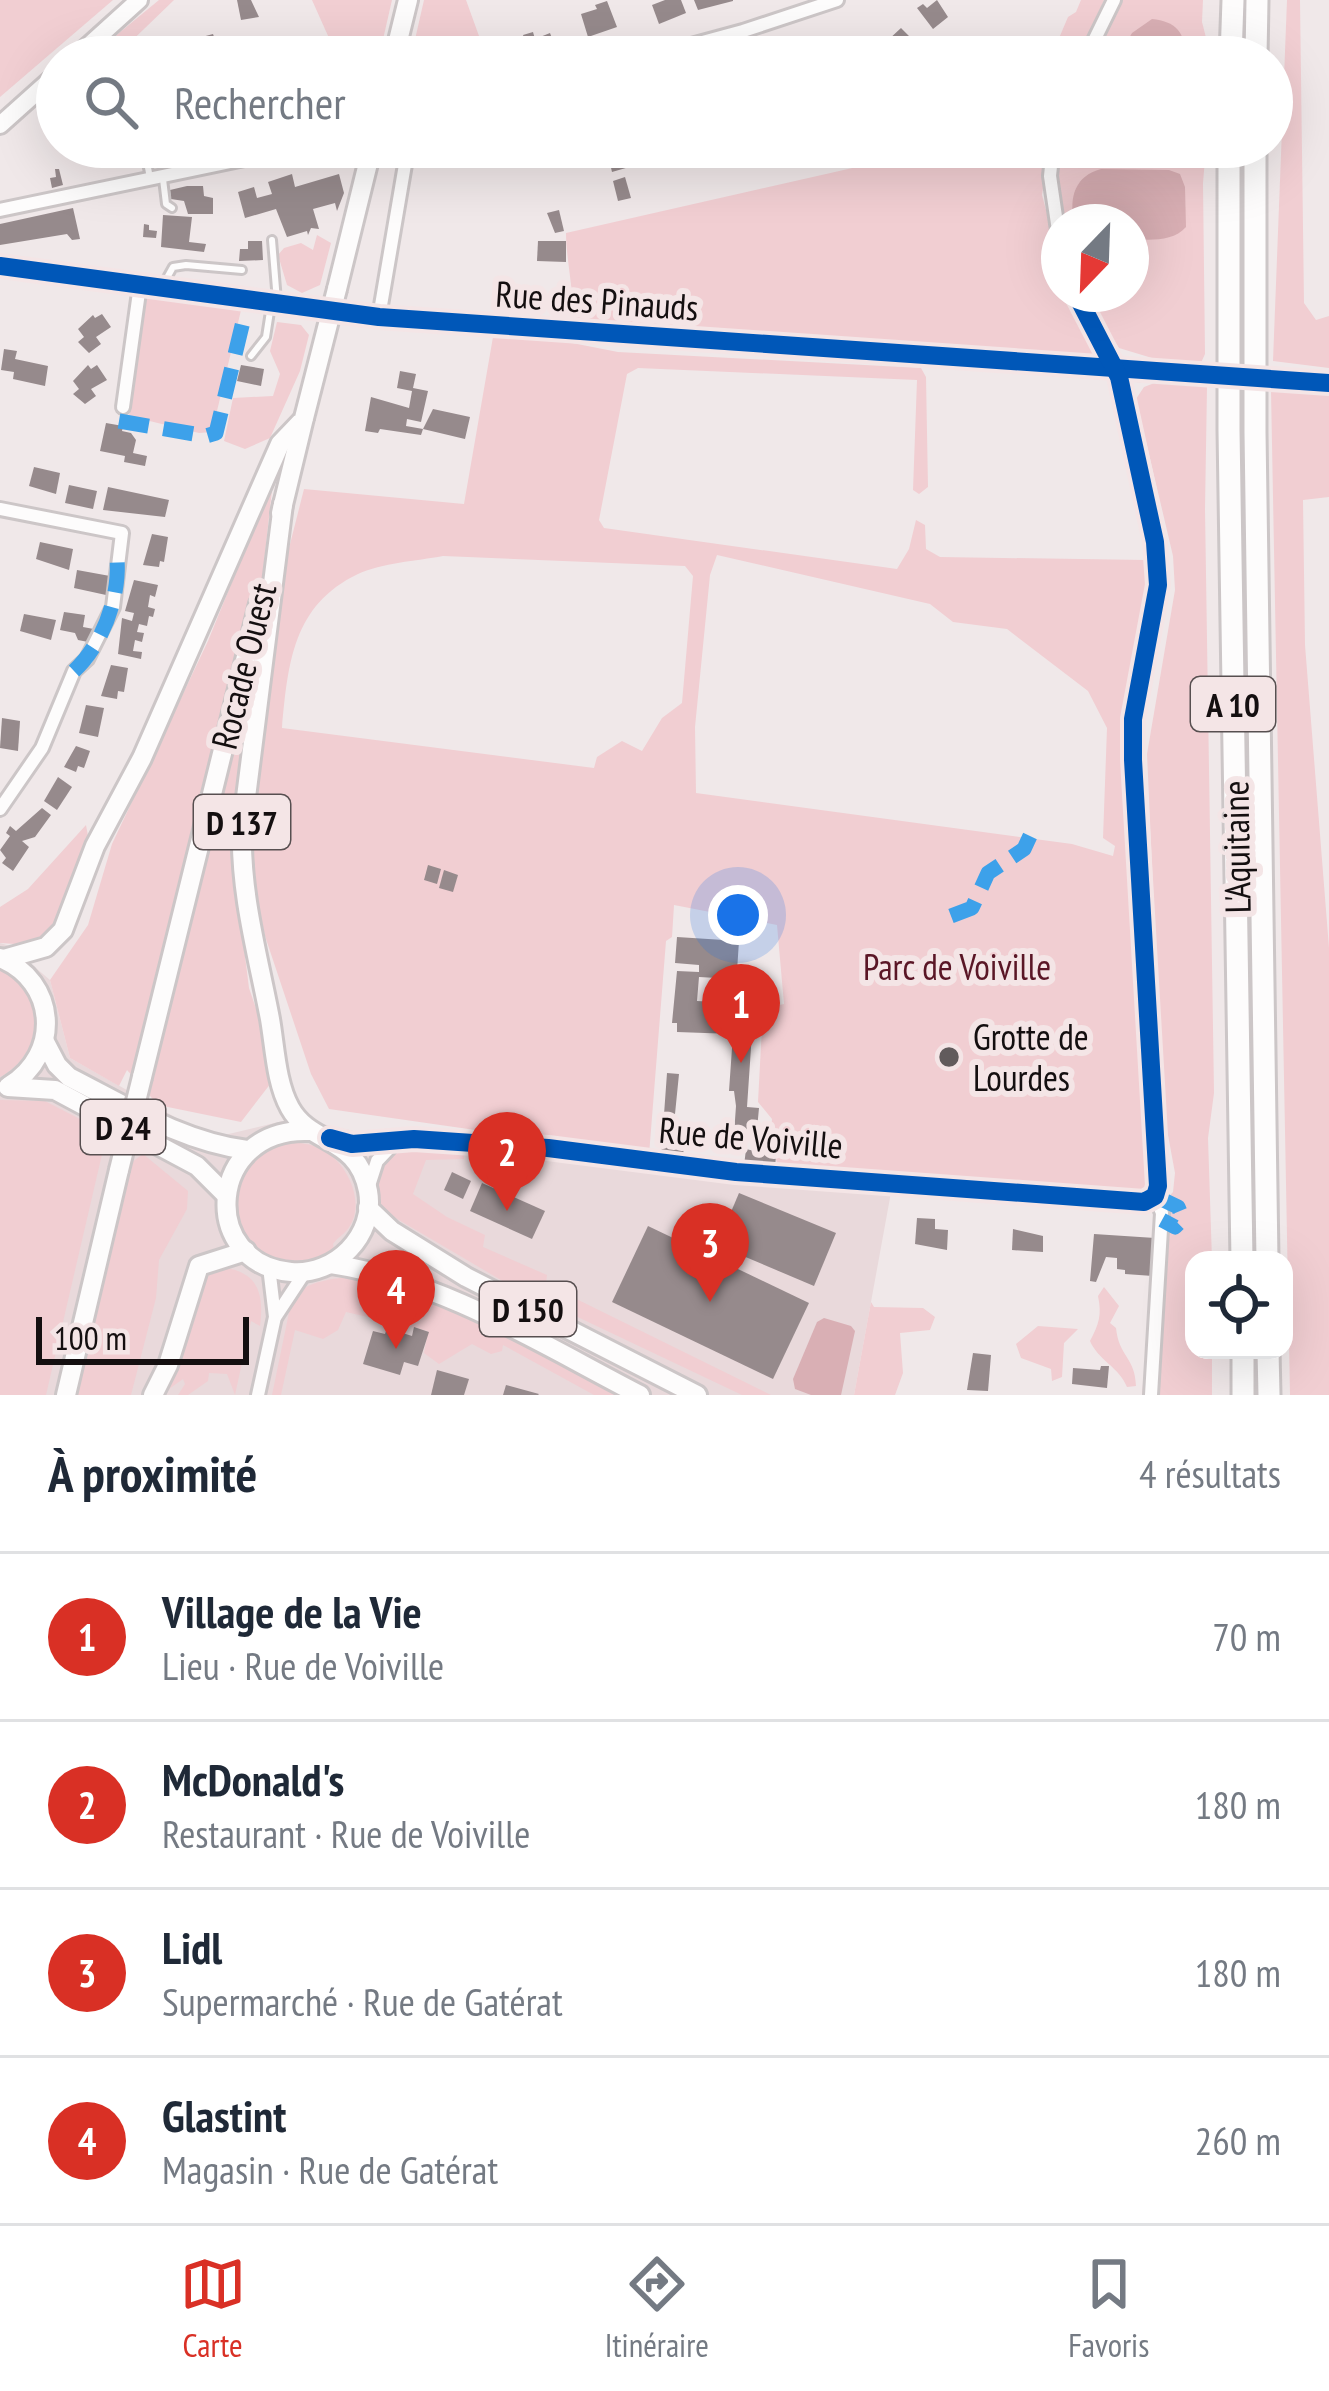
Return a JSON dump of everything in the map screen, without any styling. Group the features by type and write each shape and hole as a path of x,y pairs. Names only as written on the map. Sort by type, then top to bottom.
{"highway":[{"path":"1232,36 1233,0"},
{"path":"1256,36 1257,0"},
{"name":"L'Aquitaine","path":"1229,168 1242,1251"},
{"name":"L'Aquitaine","path":"1255,168 1267,1251"},
{"path":"1243,1359 1243,1395"},
{"path":"1268,1359 1268,1395"}],"main road":[{"path":"399,36 408,0"},
{"name":"Rocade Ouest","path":"66,1395 367,168"},
{"path":"2,958 46,947 63,931 95,846 142,758 280,444 304,418"},
{"name":"D 137","path":"283,504 255,703 241,856 281,1082 293,1114 309,1131"},
{"path":"2,958 28,975 43,1000 45,1042 35,1064 4,1088"},
{"name":"D 24","path":"45,1042 57,1065 70,1077 173,1132 198,1142 247,1150"},
{"name":"D 24","path":"4,1088 55,1090 197,1166 226,1195"},
{"path":"309,1131 330,1138 355,1160 368,1199 357,1241 331,1264 305,1272 268,1267 246,1251 227,1215 230,1178 247,1150 275,1133 309,1131"},
{"name":"D 150","path":"368,1199 392,1232 466,1276 697,1395"},
{"path":"153,1395 168,1365 199,1266 246,1251"},
{"name":"D 150","path":"331,1264 381,1272 439,1292 640,1395"}],"street":[{"path":"99,36 139,0"},
{"path":"728,36 837,0"},
{"path":"1096,36 1114,0"},
{"path":"0,125 36,93"},
{"path":"0,210 200,168"},
{"path":"379,317 404,168"},
{"path":"1051,168 1054,204"},
{"name":"Rue des Pinauds","path":"0,266 379,317 1329,382"},
{"path":"124,406 140,285"},
{"path":"1085,312 1114,369 1155,542 1158,585 1133,718 1145,1002 1162,1213 1151,1395"},
{"path":"0,508 122,533 113,607 86,659 74,671 42,748 0,809"},
{"name":"Rue de Voiville","path":"330,1138 352,1144 414,1139 548,1148 736,1172 1144,1202 1157,1191"},
{"path":"368,1199 377,1160 395,1142"},
{"path":"258,1395 275,1317 268,1267"},
{"path":"275,1317 305,1272"}],"lane":[{"path":"152,168 166,204 172,208"},
{"path":"251,356 266,337 274,304 272,240"},
{"path":"161,288 172,267 242,270"}],"shaded area":[{"path":"1152,19 1167,22 1181,36 1130,36"},
{"path":"1169,170 1180,174 1186,227 1168,238 1149,240 1149,204 1072,204 1080,182 1092,172"},
{"path":"0,943 50,980 70,1058 212,1138 295,1118 363,1133 894,1176 854,1395 0,1395"},
{"path":"824,1318 855,1331 841,1395 811,1395 795,1389 793,1379 817,1322"}],"green space":[{"path":"0,0 113,0 71,36 36,36 36,66 0,97"},
{"path":"159,0 174,0 137,36 115,36"},
{"path":"312,0 392,0 384,36 328,36"},
{"path":"424,0 466,0 479,36 416,36"},
{"path":"1081,0 1104,0 1089,36 1060,36 1068,17"},
{"path":"1119,0 1203,0 1206,36 1103,36"},
{"path":"1287,0 1300,0 1304,303 1316,320 1329,316 1329,368 1273,361 1280,168 1293,168 1293,36 1286,36"},
{"path":"852,168 1046,168 1041,204 1041,312 1077,312 1094,357 571,324 566,233"},
{"path":"1056,168 1204,168 1205,354 1200,365 1162,361 1119,348 1096,312 1149,312 1149,204 1061,204"},
{"path":"317,235 331,243 320,285 302,293 287,285 278,255 301,243 313,250"},
{"path":"149,294 242,306 212,432 129,416"},
{"path":"277,322 301,325 309,335 300,371 270,438 245,449 224,441 233,398 273,396 280,374 270,351"},
{"name":"Parc de Voiville","path":"493,337 567,342 618,352 921,368 926,377 928,487 919,494 913,490 917,380 638,368 627,374 599,520 604,528 897,569 909,549 916,520 925,525 926,549 940,557 1146,560 1153,587 1128,715 1145,1192 779,1168 770,1143 772,1119 758,1102 763,1008 784,1004 777,925 674,905 672,937 666,941 649,1155 329,1109 311,1074 265,936 250,870 267,635 304,489 464,504","holes":["717,555 930,604 953,622 1007,629 1088,691 1107,728 1103,838 1115,846 1113,856 1072,844 696,793 695,727 710,575","443,556 685,566 693,576 682,703 662,718 642,751 622,741 597,757 594,768 282,728 298,638 320,602 367,570"]},
{"path":"1157,382 1207,387 1212,1251 1185,1251 1185,1359 1212,1359 1212,1395 1142,1395 1154,1213 1173,1192 1175,1173 1163,1108 1147,754 1175,590 1173,556 1136,399 1144,387"},
{"path":"1329,386 1329,497 1303,500 1305,645 1329,948 1329,1395 1290,1395 1293,1251 1287,1251 1271,391"},
{"path":"273,481 232,852 249,988 262,1026 271,1083 241,1122 158,1105 127,1070 119,1086 70,1058 50,980 88,925 112,844 208,641"},
{"path":"86,825 88,836 56,926 30,945 0,943 0,907 28,889"},
{"path":"0,967 26,992 34,1022 26,1053 0,1077"},
{"path":"0,1100 45,1101 107,1133 46,1395 0,1395"},
{"path":"291,1142 330,1154 346,1173 355,1196 353,1220 334,1249 302,1263 275,1260 253,1246 240,1224 235,1199 241,1174 259,1154"},
{"path":"465,1145 464,1159 426,1160 413,1194 485,1235 483,1247 547,1275 546,1284 771,1395 742,1395 506,1283 382,1210 379,1178 394,1150"},
{"path":"143,1154 188,1191 187,1209 159,1260 156,1298 131,1395 77,1395 128,1165"},
{"path":"216,1267 240,1272 254,1283 261,1301 260,1326 251,1321 235,1395 227,1374 209,1373 208,1381 188,1395 178,1395 183,1379 169,1389 204,1274"},
{"path":"355,1276 450,1307 626,1395 594,1395 503,1345 502,1351 491,1354 472,1344 439,1364 424,1353 428,1331 346,1312 338,1330 323,1339 295,1330 281,1395 272,1395 292,1298 313,1284"},
{"path":"1104,1287 1119,1306 1110,1323 1133,1369 1136,1386 1127,1387 1090,1341"},
{"path":"871,1302 874,1307 923,1308 935,1317 930,1330 900,1333 903,1373 895,1395 854,1395"},
{"path":"1038,1326 1078,1329 1064,1343 1062,1377 1052,1381 1051,1369 1021,1358 1016,1344"}],"building":[{"path":"237,0 251,0 259,17 241,20"},
{"path":"681,0 686,13 659,24 652,5"},
{"path":"694,0 733,0 733,1 698,10"},
{"path":"937,0 948,17 933,29 917,8 923,4 927,8"},
{"path":"607,1 617,27 588,36 581,14 597,9 595,5"},
{"path":"55,169 63,185 52,188 50,178 56,177"},
{"path":"292,174 295,187 339,174 344,193 337,211 335,203 313,209 319,229 287,237 276,209 245,218 238,192 254,187 257,198 272,194 268,182"},
{"path":"625,177 631,198 618,201 613,181"},
{"path":"203,186 204,196 213,198 213,214 188,214 184,201 171,199 170,190"},
{"path":"73,208 80,239 72,240 67,234 0,245 0,224"},
{"path":"559,210 564,231 555,233 547,213"},
{"path":"163,215 192,217 189,242 206,244 204,252 161,247"},
{"path":"144,224 157,231 156,238 143,237"},
{"path":"248,241 262,241 263,260 239,261 240,249 248,249"},
{"path":"538,241 566,241 566,262 537,261"},
{"path":"102,314 111,327 96,337 101,344 89,353 78,342 84,337 78,329 93,315"},
{"path":"4,349 17,351 15,359 48,366 45,386 13,379 14,372 1,370"},
{"path":"88,365 91,369 97,365 107,380 91,389 96,396 85,404 73,394 79,389 73,381"},
{"path":"241,365 264,369 261,386 237,381"},
{"path":"400,371 416,374 413,388 428,391 421,422 407,419 406,426 423,429 421,435 365,431 371,397 409,408 412,391 397,388"},
{"path":"433,409 470,417 465,439 423,429"},
{"path":"106,423 131,433 136,440 133,453 147,456 145,466 100,451"},
{"path":"34,467 60,473 56,494 29,486"},
{"path":"69,485 97,491 93,509 65,503"},
{"path":"108,487 169,500 165,517 103,510"},
{"path":"152,534 168,537 159,567 143,565"},
{"path":"40,542 73,549 69,570 36,559"},
{"path":"77,570 110,576 106,595 74,588"},
{"path":"134,580 158,585 148,607 155,609 153,617 149,616 147,626 139,624 142,642 135,640 133,651 142,652 141,659 118,654 122,618 132,621 134,613 125,611"},
{"path":"64,612 85,615 83,627 99,630 93,643 60,630"},
{"path":"24,614 56,620 51,640 20,631"},
{"path":"111,665 128,668 124,692 118,691 117,699 101,696"},
{"path":"86,705 104,708 98,737 79,733"},
{"path":"2,718 20,721 18,751 0,748"},
{"path":"76,746 90,751 84,768 78,766 76,772 64,767"},
{"path":"58,777 72,787 57,810 44,801"},
{"path":"42,808 51,815 35,837 22,841 29,847 13,871 2,863 6,858 0,850 10,836 6,833 10,826 16,831"},
{"path":"428,865 441,869 437,884 424,880"},
{"path":"444,870 458,875 453,892 439,888"},
{"path":"677,937 739,941 734,1016 749,1017 750,1004 761,1005 759,1033 752,1033 747,1107 759,1108 757,1129 747,1128 746,1149 733,1148 736,1106 734,1091 729,1091 733,1034 677,1032 677,1023 672,1023 677,971 699,972 699,965 675,963","holes":["699,977 717,978 716,1002 697,1001"]},
{"path":"667,1073 679,1074 672,1144 684,1144 683,1158 661,1156"},
{"path":"746,1149 776,1156 775,1167 744,1166"},
{"path":"452,1172 471,1181 463,1199 444,1190"},
{"path":"482,1183 545,1211 532,1239 470,1211"},
{"path":"739,1193 836,1233 814,1286 717,1245"},
{"path":"917,1218 935,1219 935,1229 948,1230 947,1250 915,1244"},
{"path":"648,1226 809,1303 773,1379 612,1302"},
{"path":"1013,1229 1043,1236 1043,1252 1012,1250"},
{"path":"1094,1234 1155,1238 1153,1276 1125,1274 1117,1269 1117,1258 1106,1257 1096,1282 1090,1281"},
{"path":"414,1327 429,1332 418,1366 404,1362 400,1375 363,1364 373,1331 385,1334 387,1328 412,1336"},
{"path":"973,1353 991,1355 988,1391 967,1390"},
{"path":"1109,1366 1107,1388 1072,1384 1073,1368 1100,1370"},
{"path":"437,1370 469,1379 464,1395 431,1395"},
{"path":"506,1385 539,1394 503,1395"}],"marked path":[{"path":"119,421 206,436 216,433 248,301"},
{"path":"74,671 108,619 117,558"},
{"path":"951,916 972,908 988,873 1024,849 1030,836"},
{"path":"1155,1196 1178,1207 1183,1219 1175,1227 1162,1220"}],"cycle path":[{"path":"0,266 379,317 1329,383"},
{"path":"330,1138 352,1144 414,1139 548,1148 736,1172 1144,1202 1155,1196 1133,760 1133,719 1158,585 1155,542 1119,377 1085,312"}],"place":[{"name":"Grotte de Lourdes","path":"949,1057"},
{"name":"Village de la Vie","path":"741,1063"},
{"name":"McDonald's","path":"507,1211"},
{"name":"Lidl","path":"710,1302"},
{"name":"Glastint","path":"396,1349"}]}
